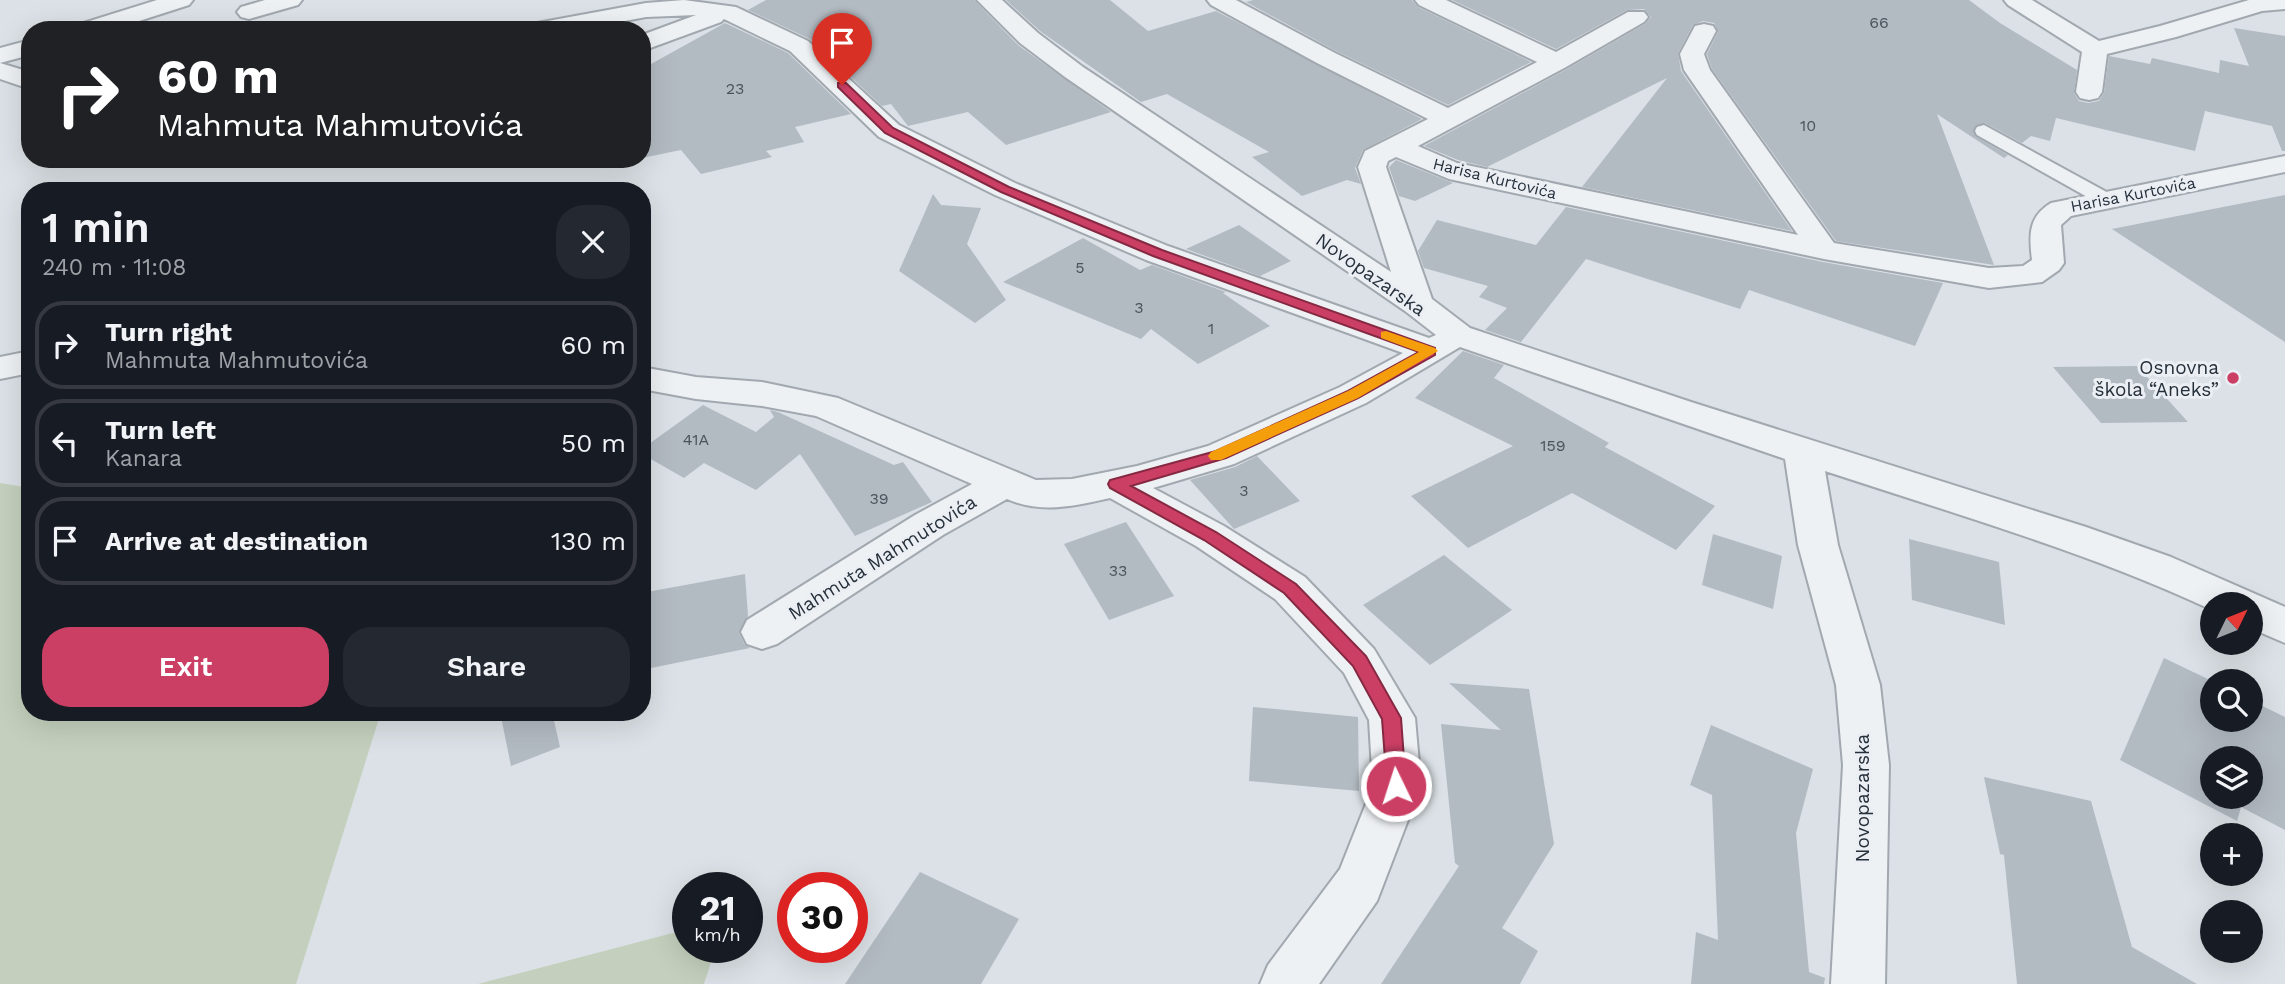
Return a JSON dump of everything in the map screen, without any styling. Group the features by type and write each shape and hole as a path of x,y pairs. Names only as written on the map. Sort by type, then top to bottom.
{"street":[{"path":"114,21 181,0"},
{"path":"249,12 290,0"},
{"path":"696,0 750,20 799,46 889,131 1005,189 1157,253 1444,343"},
{"name":"Novopazarska","path":"989,0 1029,38 1074,72 1417,304 1444,343 1803,451 2111,549 2214,592"},
{"path":"1219,0 1447,118"},
{"path":"1427,0 1557,62"},
{"path":"2016,0 2095,49 2167,32 2260,4 2282,1"},
{"path":"586,21 646,10 684,7 728,12"},
{"path":"651,41 728,12"},
{"name":"Harisa Kurtovića","path":"1395,146 1557,62 1636,17"},
{"path":"1704,31 1692,54 1697,70 1824,250"},
{"path":"2089,92 2095,49"},
{"path":"0,56 21,50"},
{"path":"0,71 21,78"},
{"path":"1395,146 1375,157 1372,167 1417,304"},
{"name":"Harisa Kurtovića","path":"1395,146 1449,170 1824,250 1989,278 2031,275 2048,263 2045,224 2049,215 2062,209 2285,164"},
{"name":"Mahmuta Mahmutovića","path":"651,380 696,388 762,394 825,406 1003,484 1032,494 1072,493 1221,455 1353,395 1444,343"},
{"path":"0,368 21,364"},
{"name":"Novopazarska","path":"1803,451 1818,545 1858,685 1866,765 1858,984"},
{"name":"Mahmuta Mahmutovića","path":"762,632 929,525 1003,484"},
{"path":"1115,484 1210,536 1290,588 1359,661 1392,718 1396,786 1359,884 1287,984"},
{"path":"2263,615 2285,626"}],"lane":[{"path":"1984,131 2105,199"}],"green space":[{"path":"0,483 21,486 21,721 378,721 296,984 0,984"},
{"path":"672,933 672,963 711,963 704,984 478,984"}],"building":[{"path":"766,0 974,0 1018,45 1111,112 1006,145 968,112 908,126 891,104 882,106 810,39 748,10"},
{"path":"1006,0 1110,0 1148,31 1216,11 1422,119 1363,150 1355,168 1361,184 1347,180 1302,196 1252,157 1269,152 1167,94 1141,102 1040,31"},
{"path":"1412,0 1418,7 1531,62 1448,105 1336,51 1246,2"},
{"path":"1452,0 1969,0 2000,23 2077,70 2074,93 2079,101 2088,103 2099,101 2104,93 2109,56 2150,64 2152,58 2219,73 2220,60 2249,66 2234,28 2285,36 2285,151 2282,151 2272,126 2205,111 2195,151 2056,118 2050,141 2031,136 2022,143 1985,123 1975,126 1975,136 2008,155 2004,158 1937,114 1994,265 1836,241 1712,69 1707,54 1718,32 1714,23 1703,21 1693,25 1678,53 1681,71 1792,231 1582,187 1667,78 1487,167 1458,160 1424,146 1567,69 1645,24 1651,17 1644,9 1627,10 1556,49"},
{"path":"725,23 788,53 851,114 795,127 804,142 766,151 772,157 701,174 681,150 651,156 651,64"},
{"path":"1396,160 1453,183 1415,201 1399,196 1389,167"},
{"path":"933,194 941,205 981,208 967,244 1006,300 975,323 899,271"},
{"path":"2285,195 2285,342 2112,229 2218,208"},
{"path":"1566,207 1823,262 1943,283 1915,346 1749,290 1740,309 1586,259 1521,342 1485,330 1507,308 1479,297 1488,286 1424,268 1418,251 1437,220 1536,245"},
{"path":"1239,225 1291,261 1260,276 1186,249"},
{"path":"1083,238 1140,270 1152,265 1226,292 1223,293 1270,326 1198,364 1151,329 1141,339 1003,282"},
{"path":"1463,351 1504,365 1494,378 1609,443 1605,447 1715,506 1676,550 1572,493 1468,548 1411,496 1513,446 1415,398"},
{"path":"2137,366 2188,422 2101,423 2053,367"},
{"path":"703,405 756,432 774,417 770,410 894,465 903,462 932,502 855,536 800,454 756,490 704,463 684,478 651,459 651,443"},
{"path":"1257,456 1300,501 1234,529 1190,480 1235,467"},
{"path":"1126,522 1174,596 1109,620 1064,544"},
{"path":"1713,534 1782,556 1773,609 1702,585"},
{"path":"1909,539 1999,562 2005,625 1912,600"},
{"path":"1444,555 1512,610 1430,665 1363,605"},
{"path":"745,574 748,616 739,633 745,645 750,648 651,668 651,591"},
{"path":"2164,658 2200,675 2200,732 2263,732 2263,706 2285,717 2285,830 2245,809 2263,809 2263,746 2200,746 2200,802 2120,760"},
{"path":"1449,683 1529,689 1554,844 1502,928 1538,951 1520,984 1381,984 1459,866 1455,863 1441,724 1501,730"},
{"path":"1253,707 1358,717 1359,791 1249,781"},
{"path":"502,721 554,721 560,747 511,766"},
{"path":"1711,725 1813,769 1796,833 1809,972 1825,978 1824,984 1691,984 1696,932 1718,940 1712,795 1690,785"},
{"path":"1984,777 2091,801 2132,947 2197,984 2017,984 2004,855 2000,854"},
{"path":"2214,809 2240,809 2237,821"},
{"path":"920,872 1019,919 981,984 845,984 859,963 868,963 868,950"}],"slow traffic":[{"path":"1216,456 1353,395 1430,351 1386,335"}],"place":[{"name":"Osnovna škola “Aneks”","path":"2233,378"}],"route":[{"path":"842,85 889,131 1005,189 1157,253 1430,351 1353,395 1221,455 1115,484 1210,536 1290,588 1359,661 1392,718 1396,786"}]}
